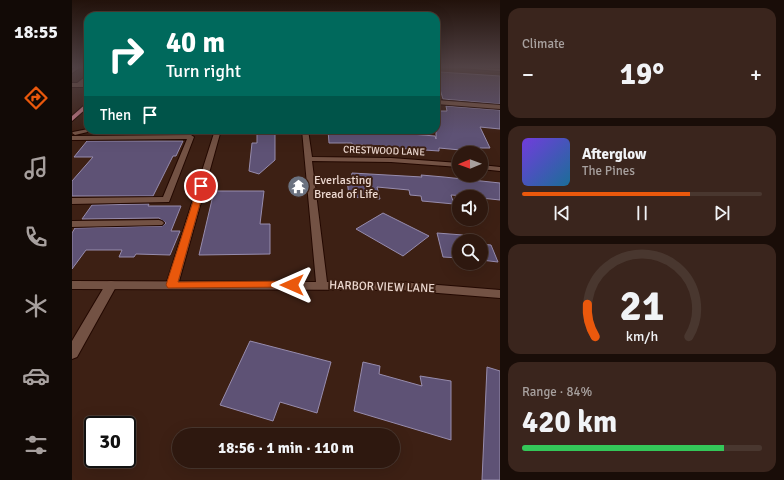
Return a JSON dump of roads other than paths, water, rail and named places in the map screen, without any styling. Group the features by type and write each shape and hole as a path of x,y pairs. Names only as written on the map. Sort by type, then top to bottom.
{"main road":[{"path":"72,119 84,108"}],"street":[{"path":"440,102 500,107"},
{"path":"72,133 84,131"},
{"path":"172,285 217,134"},
{"path":"305,134 322,285"},
{"path":"72,138 191,137 166,200 72,201"},
{"name":"CRESTWOOD LANE","path":"308,159 391,160 452,164"},
{"path":"488,168 500,169"},
{"path":"72,224 159,223"},
{"path":"72,353 111,285"},
{"name":"HARBOR VIEW LANE","path":"72,286 401,286 500,294"}],"place":[{"name":"Everlasting Bread of Life","path":"299,187"}]}
